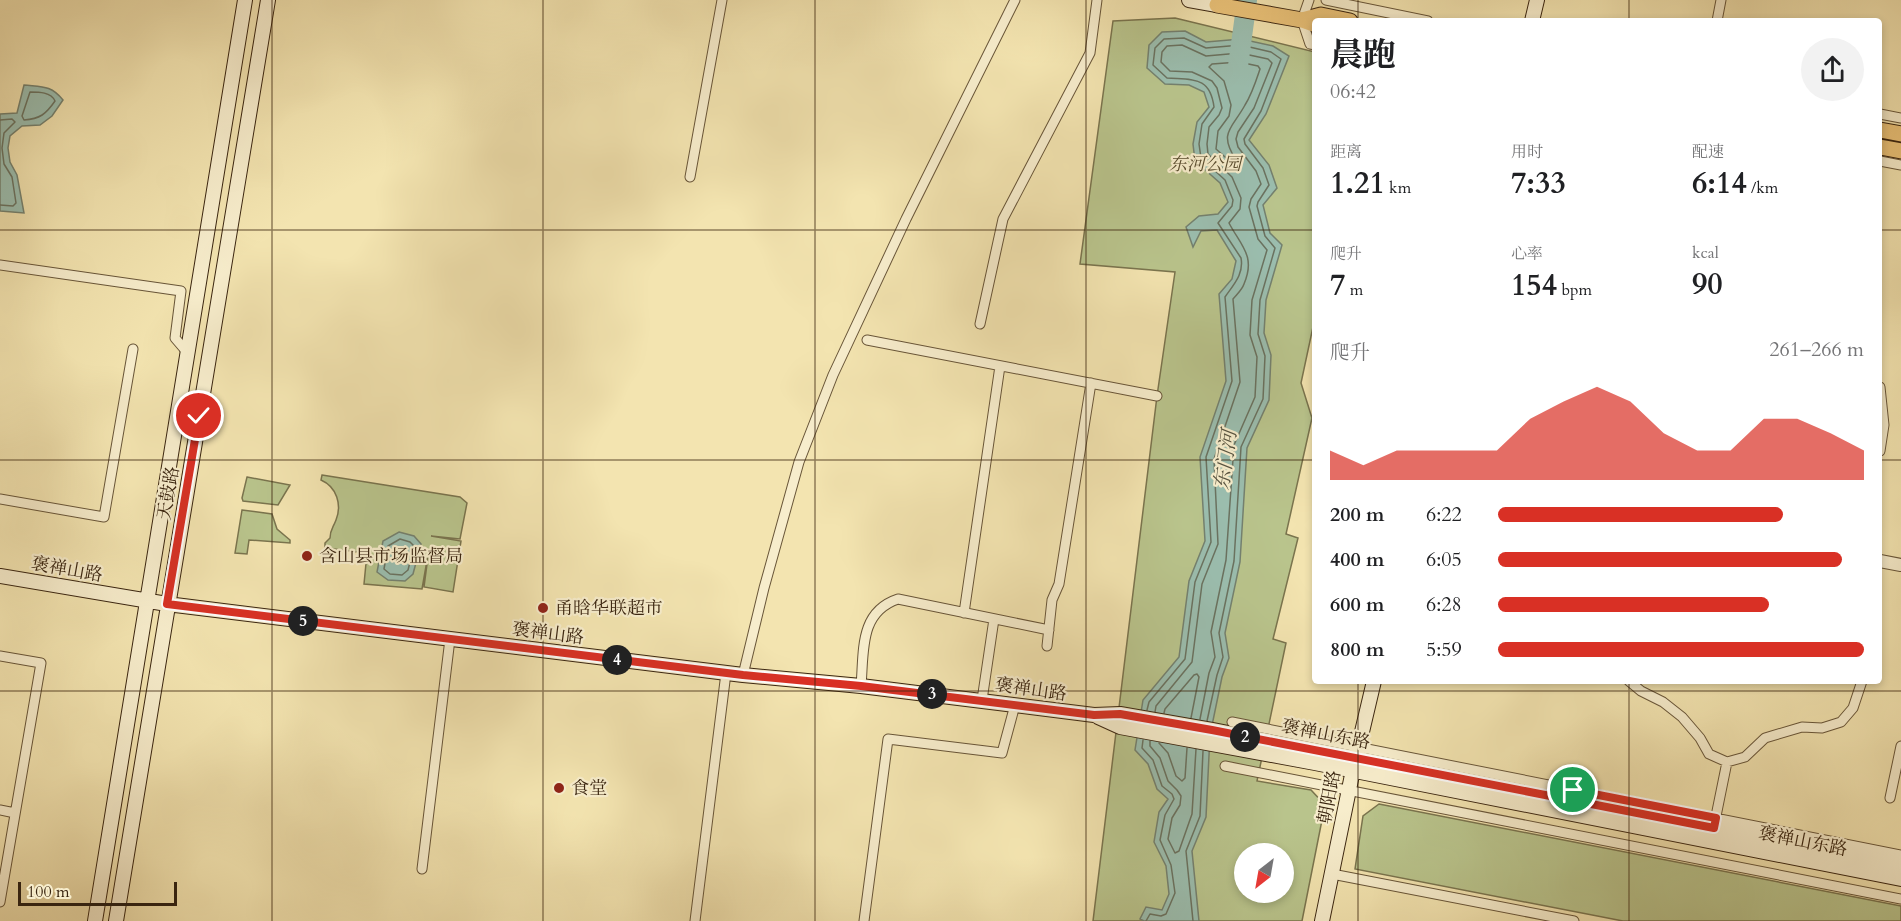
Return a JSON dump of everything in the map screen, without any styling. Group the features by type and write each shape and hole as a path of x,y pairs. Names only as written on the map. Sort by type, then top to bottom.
{"main road":[{"name":"天鼓路","path":"95,921 244,0"},
{"name":"天鼓路","path":"116,921 268,0"},
{"path":"1189,0 1309,22"},
{"path":"1534,18 1537,0"},
{"path":"1316,18 1321,15 1336,18"},
{"path":"1882,130 1901,134"},
{"path":"1882,147 1901,151"},
{"name":"褒禅山路","path":"0,576 167,604 726,673 861,686 1094,715"},
{"name":"朝阳路","path":"1322,921 1348,790 1373,684"},
{"name":"褒禅山东路","path":"1094,715 1120,714 1131,722 1355,759 1901,865"},
{"name":"褒禅山东路","path":"1714,829 1901,879"}],"street":[{"path":"690,177 722,0"},
{"path":"743,675 764,588 799,462 833,375 906,219 1015,0"},
{"path":"980,324 1003,219 1090,53 1097,0"},
{"path":"1309,0 1310,44 1312,44"},
{"path":"1326,0 1413,18"},
{"path":"1718,18 1721,0"},
{"path":"1882,114 1901,118"},
{"path":"1882,161 1901,165"},
{"path":"0,265 181,291 175,338 188,352"},
{"path":"867,340 1156,396"},
{"path":"0,499 104,517 133,349"},
{"path":"964,613 1000,366"},
{"path":"1047,646 1052,600 1059,584 1091,383"},
{"path":"1882,406 1884,425 1882,438"},
{"path":"1882,561 1901,565"},
{"path":"861,686 866,632 870,622 886,603 898,599 1049,630"},
{"path":"982,700 994,619"},
{"path":"422,869 450,639"},
{"path":"0,656 41,663 0,902"},
{"path":"695,921 726,673"},
{"path":"1633,684 1663,702 1682,717 1700,738 1709,754 1727,762 1745,757 1765,738 1802,727 1822,728 1841,722 1853,708 1861,684"},
{"path":"864,921 888,739 1002,753 1015,705"},
{"path":"1232,722 1355,759 1714,829 1901,855"},
{"path":"1890,798 1901,746"},
{"path":"1714,829 1727,762"},
{"path":"1225,766 1901,899"},
{"path":"0,810 15,813"},
{"path":"1332,874 1574,921"}],"green space":[{"name":"东河公园","path":"1175,18 1312,51 1312,332 1301,383 1312,418 1286,534 1298,538 1273,639 1286,643 1257,781 1311,790 1325,805 1302,921 1093,921 1157,396 1175,272 1080,264 1113,21"},
{"path":"322,475 460,497 467,503 460,539 431,536 461,541 453,592 424,587 429,549 422,589 364,584 367,553 325,548 338,514 338,503 331,487 321,480"},
{"path":"247,477 290,485 278,505 243,501"},
{"path":"242,510 272,514 277,529 290,540 290,543 249,540 247,554 235,553"},
{"path":"1379,804 1901,906 1901,921 1623,921 1355,869 1363,816"}],"water":[{"path":"1185,31 1206,42 1241,39 1273,46 1289,56 1266,114 1249,140 1269,165 1277,188 1263,205 1270,233 1282,245 1266,300 1264,333 1271,355 1269,400 1247,448 1240,562 1225,633 1229,658 1222,677 1210,735 1206,817 1192,851 1199,921 1144,921 1140,919 1146,907 1162,910 1169,894 1166,866 1154,842 1159,812 1168,799 1157,789 1148,764 1135,750 1143,700 1179,657 1189,581 1205,541 1200,457 1226,381 1219,294 1232,279 1236,261 1217,230 1201,231 1193,247 1186,227 1199,216 1218,214 1228,202 1220,183 1195,161 1193,144 1197,122 1209,107 1204,92 1189,85 1165,84 1147,68 1149,45 1162,32"},
{"path":"24,85 50,89 63,100 52,116 40,125 22,126 10,136 8,148 10,162 17,175 24,213 0,211 0,114 17,113"},
{"path":"399,532 414,536 421,544 413,574 405,581 388,580 377,572 383,541"}],"waterway":[{"name":"东门河","path":"1238,66 1247,0"}],"place":[{"name":"含山县市场监督局","path":"307,556"},
{"name":"甬晗华联超市","path":"543,608"},
{"name":"食堂","path":"559,788"}],"route":[{"path":"199,416 167,604 743,675 861,686 1094,715 1120,714 1714,828 1716,818 1573,790"}]}
